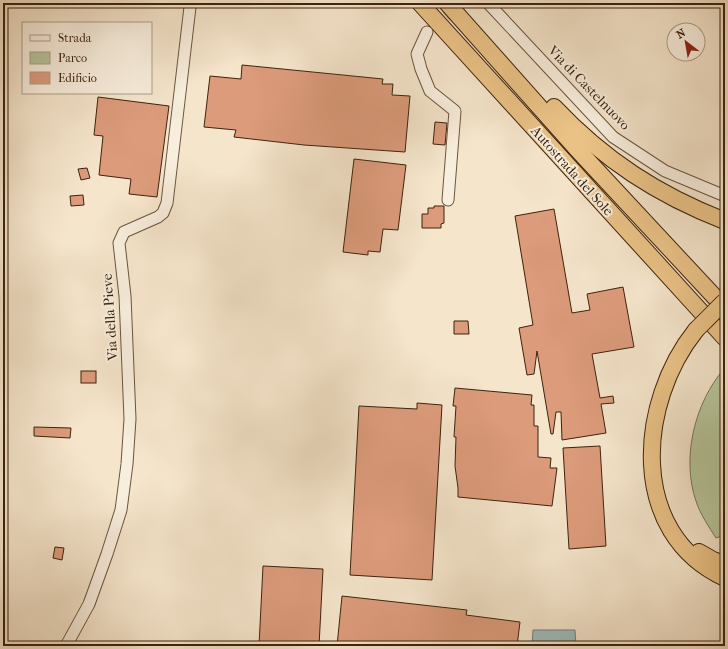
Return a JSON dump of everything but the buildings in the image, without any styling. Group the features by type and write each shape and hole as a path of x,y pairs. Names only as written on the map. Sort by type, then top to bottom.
{"highway":[{"name":"Autostrada del Sole","path":"420,3 725,338"},
{"name":"Autostrada del Sole","path":"447,3 575,147 725,309"},
{"path":"481,40 504,56 564,118 619,166 658,191 725,221"},
{"path":"725,301 675,361 661,393 654,428 652,468 658,503 679,542 697,560 725,578"},
{"path":"725,309 699,332 667,398 659,450 662,492 671,516 681,534 696,550 713,560 725,564"}],"street":[{"name":"Via della Pieve","path":"66,646 89,604 121,510 128,458 130,419 126,296 119,243 124,232 158,217 163,213 168,202 190,7 192,3"},
{"name":"Via di Castelnuovo","path":"488,3 613,137 665,171 725,196"},
{"path":"427,32 417,54 421,69 430,91 455,111 448,200"}],"green space":[{"path":"724,369 725,535 716,538 702,516 696,501 690,467 691,449 698,414 714,382"}],"water":[{"path":"533,630 575,630 576,646 532,646"}],"tunnel":[{"path":"433,27 462,3"}]}
